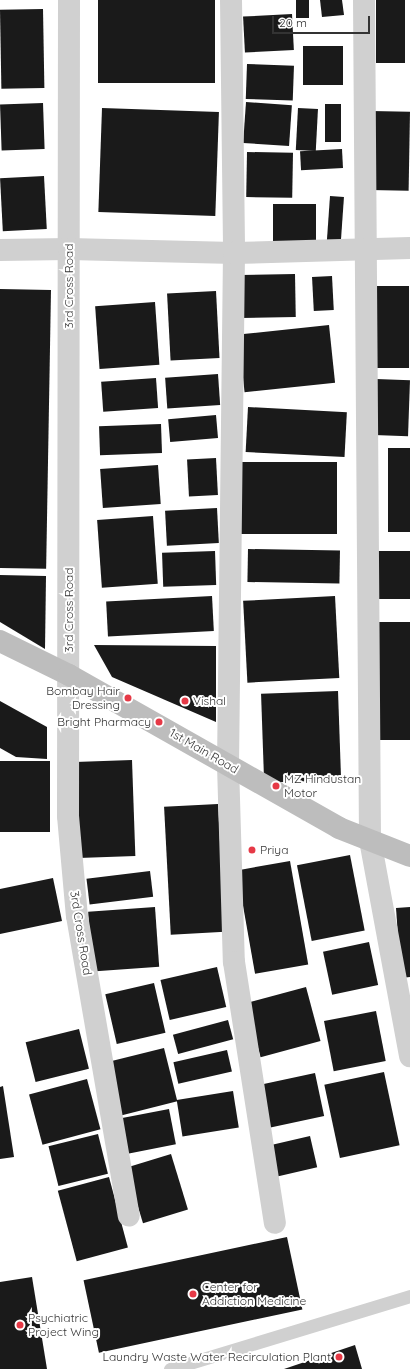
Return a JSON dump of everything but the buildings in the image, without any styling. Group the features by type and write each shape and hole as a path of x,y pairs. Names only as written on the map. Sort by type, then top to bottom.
{"street":[{"name":"3rd Cross Road","path":"69,0 68,816 77,916 129,1216"},
{"path":"231,0 234,253 228,765 234,962 275,1223"},
{"path":"364,0 367,250 370,840 410,1056"},
{"path":"0,250 69,249 234,253 410,248"},
{"name":"1st Main Road","path":"0,640 69,675 339,828 410,856"}],"lane":[{"path":"170,1369 410,1296"}],"place":[{"name":"Bombay Hair Dressing","path":"128,698"},
{"name":"Vishal","path":"185,701"},
{"name":"Bright Pharmacy","path":"159,722"},
{"name":"MZ Hindustan Motor","path":"276,786"},
{"name":"Priya","path":"252,850"},
{"name":"Center for Addiction Medicine","path":"193,1294"},
{"name":"Psychiatric Project Wing","path":"20,1325"},
{"name":"Laundry Waste Water Recirculation Plant","path":"339,1357"}]}
